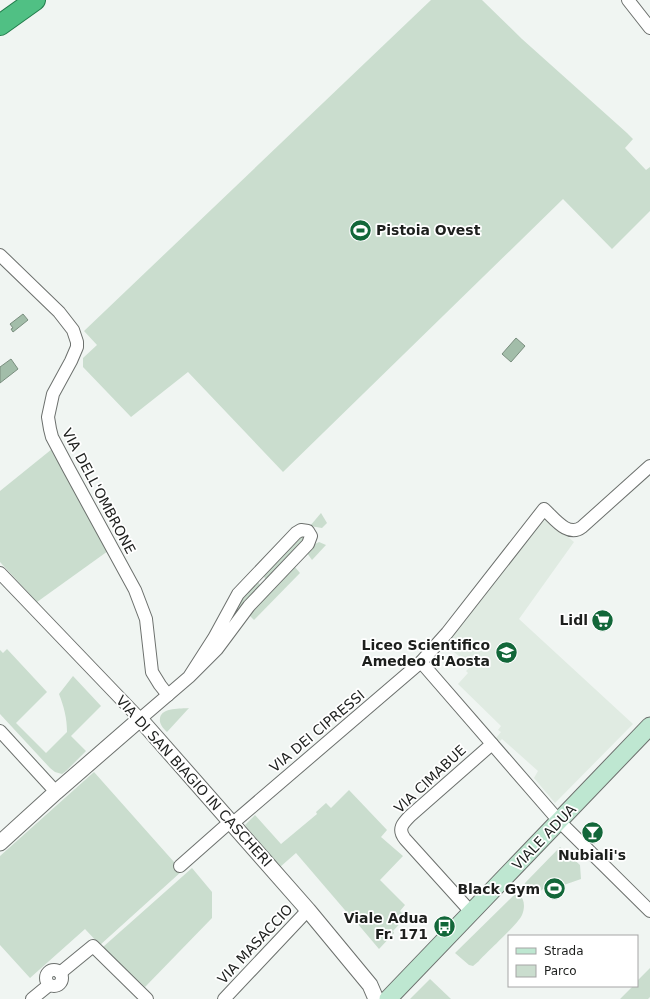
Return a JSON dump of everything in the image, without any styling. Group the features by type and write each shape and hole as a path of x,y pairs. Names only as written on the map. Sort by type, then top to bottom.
{"highway":[{"path":"0,10 14,0"},
{"path":"0,25 35,0"}],"main road":[{"name":"VIALE ADUA","path":"388,999 650,726"}],"street":[{"path":"628,0 650,28"},
{"name":"VIA DELL'OMBRONE","path":"0,255 66,319 75,336 77,342 76,352 57,386 50,405 48,417 50,429 68,469 135,590 146,619 152,672 160,686 168,695"},
{"name":"VIA DEI CIPRESSI","path":"180,866 421,662 544,509 568,530 576,531 650,466"},
{"path":"0,843 56,792 189,677 220,646 246,610 308,544 311,538 309,532 302,530 298,532 244,586 235,599 214,638 189,677"},
{"name":"VIA DI SAN BIAGIO IN CASCHERI","path":"0,573 140,719 232,822 370,985 376,999"},
{"path":"254,576 267,587"},
{"path":"421,662 559,821 650,911"},
{"path":"0,731 56,792"},
{"name":"VIA CIMABUE","path":"472,912 405,839 401,833 401,829 404,822 410,816 492,744"},
{"name":"VIA MASACCIO","path":"224,999 308,910"},
{"path":"32,999 48,985 53,987 59,985 62,979 60,972 93,946 147,999"}],"shaded area":[{"path":"23,314 28,320 13,332 11,329 13,328 10,324"},
{"path":"516,338 525,346 511,362 502,354"},
{"path":"11,359 18,369 0,383 0,367"},
{"name":"Liceo Scientifico Amedeo d'Aosta","path":"544,519 549,521 574,542 519,619 633,724 555,803 534,778 538,771 502,739 500,741 496,738 501,732 498,730 501,726 458,684 468,673 466,671 471,666 443,643"}],"green space":[{"name":"Pistoia Ovest","path":"431,0 482,0 522,39 627,133 633,139 625,148 646,170 650,167 650,211 612,249 563,199 283,472 188,372 131,417 83,367 83,358 97,345 84,331"},
{"path":"52,449 108,551 37,602 0,562 0,491"},
{"path":"321,513 327,523 322,528 310,526"},
{"path":"300,535 307,537 266,580 263,575"},
{"path":"319,542 326,545 312,560 307,553 315,544"},
{"path":"294,566 300,573 254,620 250,616 250,612"},
{"path":"258,582 261,586 214,649 241,598"},
{"path":"7,649 47,692 16,723 46,753 67,732 65,713 59,694 73,676 101,706 71,736 86,751 62,774 55,772 50,768 0,714 0,650 3,653"},
{"path":"189,708 167,732 160,722 161,714 172,709"},
{"path":"94,772 182,871 100,945 85,929 30,978 0,945 0,856"},
{"path":"349,790 387,830 381,837 403,856 380,880 405,905 400,911 406,917 379,949 296,853 280,867 245,825 255,815 281,844 317,814 316,812 326,803 331,808"},
{"path":"560,847 580,865 581,879 561,886 561,879 555,878 540,892 531,895 527,894 523,890 525,883"},
{"path":"192,868 212,892 212,918 145,987 103,947"},
{"path":"514,895 519,895 524,904 524,909 520,919 479,961 473,966 469,965 455,953"},
{"path":"650,968 650,997 648,999 620,999 632,987 638,987 638,980"},
{"path":"430,979 451,999 410,999"}],"place":[{"name":"Pistoia Ovest","path":"360,230"},
{"name":"Lidl","path":"603,620"},
{"name":"Liceo Scientifico Amedeo d'Aosta","path":"506,653"},
{"name":"Nubiali's","path":"592,833"},
{"name":"Black Gym","path":"555,889"},
{"name":"Viale Adua Fr. 171","path":"444,926"}]}
